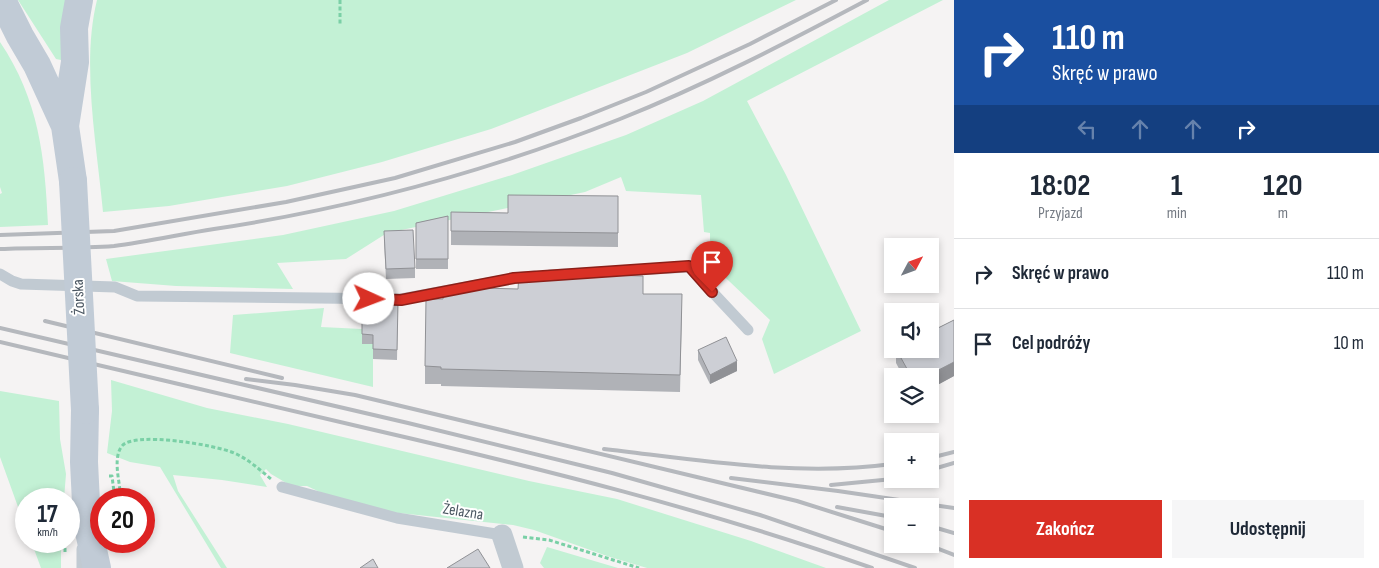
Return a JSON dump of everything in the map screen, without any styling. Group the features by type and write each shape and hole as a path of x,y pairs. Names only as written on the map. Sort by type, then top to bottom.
{"main road":[{"name":"Żorska","path":"2,0 20,36 38,65 66,126 72,181 85,410 84,462 87,523 97,568"},
{"path":"66,126 75,62 74,28 79,0"},
{"name":"Żorska","path":"0,16 20,36"}],"street":[{"path":"502,534 512,568"}],"lane":[{"path":"0,274 12,282 21,284 115,287 137,296 401,300 514,278 689,266 748,330"},
{"name":"Żelazna","path":"282,487 397,518 502,534"},
{"path":"82,568 82,554 87,523"}],"path":[{"path":"340,0 340,26"},
{"path":"106,476 112,476 114,492 120,492 118,456 122,446 132,440 183,441 216,446 233,452 255,465 282,487"},
{"name":"Żelazna","path":"502,534 549,540 639,568"}],"green space":[{"path":"18,0 69,0 61,60 56,59"},
{"path":"97,0 796,0 687,53 491,129 382,162 287,186 169,206 103,212 90,78 92,25"},
{"path":"889,0 943,0 747,101 786,175 861,331 774,374 762,339 770,320 710,263 710,233 704,232 701,195 626,191 621,177 585,192 387,233 346,259 277,263 293,289 176,286 112,281 106,259 283,235 394,211 512,175 626,135 703,101"},
{"path":"0,42 24,85 32,107 42,153 48,225 0,227 0,194 2,193 0,187"},
{"path":"324,308 321,327 362,329 373,344 373,387 230,353 233,315"},
{"path":"111,380 207,408 288,424 529,481 617,499 751,541 826,568 647,568 534,530 513,525 389,512 326,495 307,486 288,484 266,469 260,475 267,487 173,475 178,491 227,568 221,568 160,467 130,462 107,453 112,411"},
{"path":"0,391 59,401 60,439 66,474 65,488 15,488 15,499 0,457"},
{"path":"547,547 618,568 544,568 540,563"},
{"path":"35,553 61,553 61,568 41,568"}],"building":[{"path":"508,195 618,196 618,233 451,231 451,212 508,213"},
{"path":"448,216 448,259 416,259 416,223"},
{"path":"413,230 415,268 386,269 384,231"},
{"path":"519,273 643,276 643,294 682,294 680,375 441,369 441,367 425,366 426,299 443,299 444,287 518,289"},
{"path":"362,298 375,299 375,302 398,302 397,350 373,349 373,335 362,334"},
{"path":"954,320 954,362 939,370 939,368 907,368 901,358 939,358 939,328"},
{"path":"726,337 737,361 710,375 698,350"},
{"path":"478,549 490,568 447,568"},
{"path":"373,559 378,568 360,568"}],"railway":[{"path":"0,235 114,231 286,202 395,178 515,142 646,92 750,44 836,0"},
{"path":"0,249 114,246 318,210 420,186 571,138 652,106 745,63 867,0"},
{"path":"45,321 282,378"},
{"path":"0,328 408,423 612,473 760,515 915,568"},
{"path":"0,342 433,444 623,491 748,527 872,568"},
{"path":"246,379 355,395 797,501 884,528"},
{"path":"604,449 748,466 820,469 884,465"},
{"path":"939,456 954,452"},
{"path":"939,467 954,463"},
{"path":"731,478 954,508"},
{"path":"831,485 884,480"},
{"path":"837,507 884,516"},
{"path":"939,529 954,533"},
{"path":"939,549 954,555"}],"route":[{"path":"369,299 401,300 514,278 689,266 712,292"}]}
